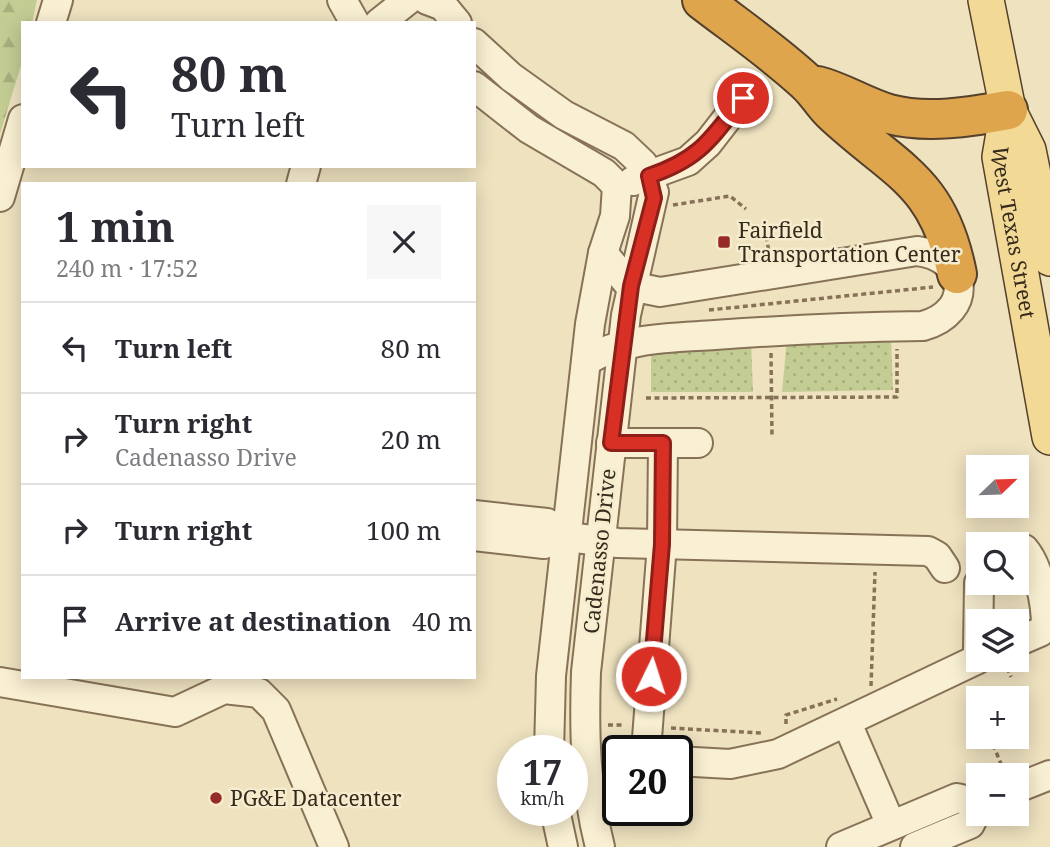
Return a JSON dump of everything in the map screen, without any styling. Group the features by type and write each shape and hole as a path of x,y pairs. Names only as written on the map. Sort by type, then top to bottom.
{"highway":[{"path":"702,0 808,83 831,111 907,172 944,227 945,281"},
{"path":"808,83 836,91 886,113 908,118 929,119 1008,110"}],"main road":[{"name":"West Texas Street","path":"986,0 1008,110 1028,150 1050,258"},
{"name":"West Texas Street","path":"1008,110 1000,157 1050,437"}],"street":[{"path":"52,21 58,0"},
{"path":"342,0 354,21"},
{"path":"382,21 408,0"},
{"path":"415,0 418,21"},
{"path":"427,0 443,6 455,21"},
{"path":"476,45 511,77 564,115 624,146 643,164 649,176"},
{"path":"476,88 529,129 604,173 617,186 688,161 708,143 743,98"},
{"path":"0,197 21,127"},
{"name":"Cadenasso Drive","path":"600,847 587,776 584,724 600,541 622,345 631,286 654,198 649,176"},
{"name":"Cadenasso Drive","path":"550,735 551,676 586,362 603,253 615,216 617,186"},
{"path":"586,362 604,350 671,337 771,330 923,326 940,321 953,310 959,294 945,281 948,262 934,253 917,251 660,292 631,286 603,253"},
{"path":"611,443 698,443"},
{"path":"647,735 662,544 663,443"},
{"path":"476,515 547,523 566,537"},
{"path":"476,536 544,544 566,537 662,544 928,551 937,556 945,568"},
{"path":"1029,556 1046,613 1046,626 1029,636"},
{"path":"693,762 730,764 778,754 845,711 966,664"},
{"path":"0,682 175,712 222,683 259,693 276,710 334,847"},
{"path":"845,711 891,825"},
{"path":"1029,783 1050,775"},
{"path":"841,847 957,798 966,801"},
{"path":"558,826 563,847"},
{"path":"915,847 966,826"}],"path":[{"path":"671,205 730,196 746,209"},
{"path":"765,228 770,259"},
{"path":"705,311 945,281"},
{"path":"646,398 897,397 896,326"},
{"path":"771,341 772,437"},
{"path":"871,699 875,563"},
{"path":"1009,672 1011,677"},
{"path":"787,734 786,715 830,699 845,711"},
{"path":"599,724 634,735"},
{"path":"693,737 773,733"}],"green space":[{"path":"0,0 37,0 32,21 21,21 21,66 0,134"},
{"path":"787,339 891,339 893,390 782,392"},
{"path":"751,340 753,392 651,392 651,353"}],"place":[{"name":"Fairfield Transportation Center","path":"724,242"},
{"name":"PG&E Datacenter","path":"216,798"}],"route":[{"path":"651,676 655,599 662,544 663,443 611,443 626,315 640,247 654,198 649,176 688,161 708,143 743,98"}]}
